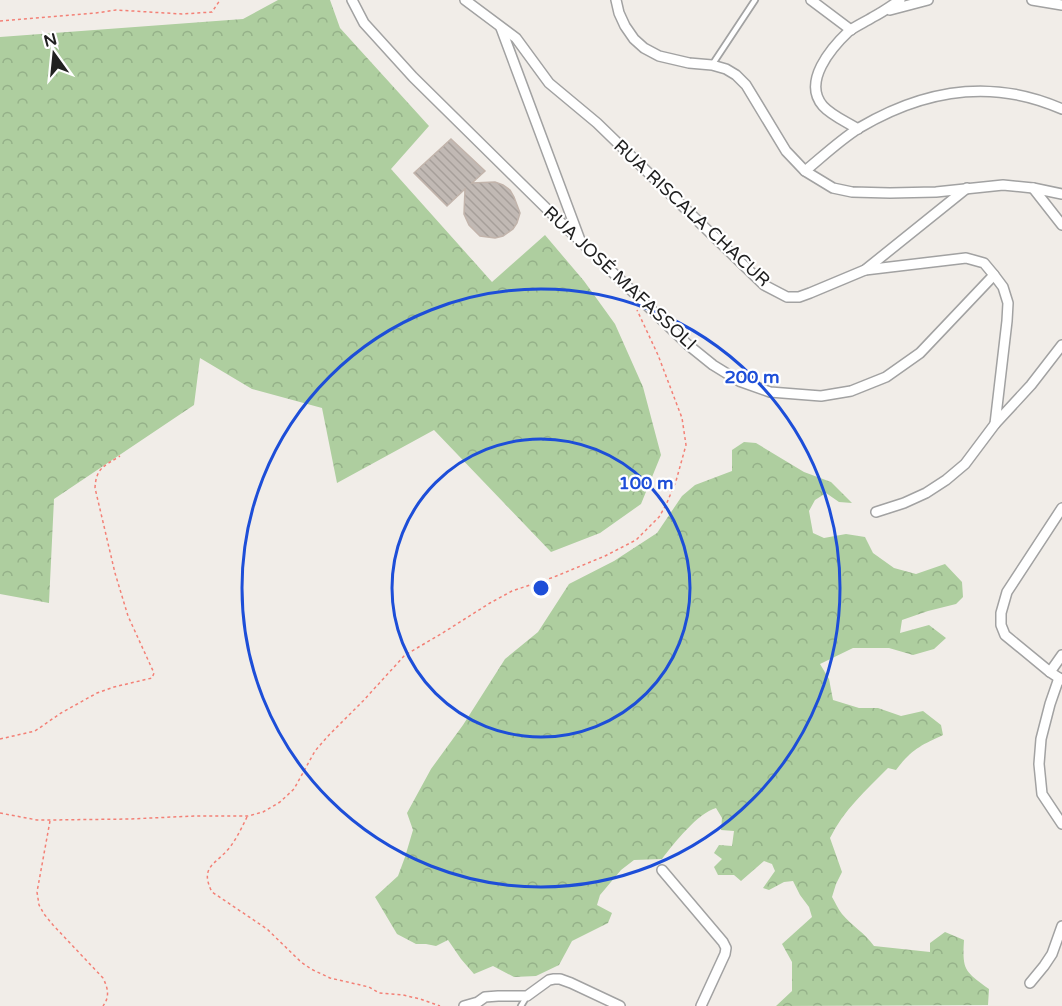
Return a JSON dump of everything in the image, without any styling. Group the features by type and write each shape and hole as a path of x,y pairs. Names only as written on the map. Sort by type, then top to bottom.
{"street":[{"name":"RUA JOSÉ MAFASSOLI","path":"352,0 364,23 412,77 581,243 687,344 713,365 740,381 771,392 821,396 851,391 886,377 920,353 994,275"},
{"name":"RUA RISCALA CHACUR","path":"465,0 516,38 549,83 597,123 764,285 787,297 799,297 866,270 967,188"},
{"path":"616,0 625,26 644,48 659,56 689,63 712,65 736,75 746,85 786,151 805,171 832,188 852,192 936,192 1003,185 1062,194"},
{"path":"811,0 851,30"},
{"path":"858,129 823,107 815,87 816,77 823,62 851,30 900,0"},
{"path":"884,11 928,0"},
{"path":"1032,0 1062,5"},
{"path":"500,26 581,243"},
{"path":"805,171 858,129 896,110 948,93 979,91 1012,93 1044,101 1062,109"},
{"path":"1033,188 1062,225"},
{"path":"866,270 966,258 984,263 1003,287 1008,303 995,424"},
{"path":"876,512 926,493 965,464 995,424 1031,385 1062,345"},
{"path":"1062,508 1007,592 1001,613 1001,625 1005,635 1061,679 1050,704 1041,740 1039,764 1042,794 1062,824"},
{"path":"1050,672 1062,655"},
{"path":"662,870 726,948 701,1006"},
{"path":"1030,983 1052,954 1062,926"},
{"path":"464,1006 485,998 527,996 549,980 560,979 620,1006"}],"lane":[{"path":"712,65 754,0"},
{"path":"521,1006 527,996"}],"path":[{"path":"0,21 116,10 182,14 212,12 220,0"},
{"path":"0,813 37,820 50,820 248,816 263,812 280,802 294,789 315,751 328,735 405,655 512,591 554,577 605,556 636,540 666,505 676,481 686,445 681,418 658,355 635,305"},
{"path":"0,739 35,731 97,693 152,678 154,673 128,616 115,573 95,488 96,477 103,466 120,456"},
{"path":"248,816 230,848 208,869 206,877 212,892 267,929 311,969 330,978 369,987 379,993 403,995 440,1006"},
{"path":"50,820 38,892 39,905 103,978 108,995 103,1006"}],"green space":[{"path":"278,0 330,0 340,28 429,126 391,169 492,282 545,235 584,281 615,324 643,387 661,455 641,504 600,533 551,552 434,430 337,483 322,408 252,389 200,358 194,405 54,499 49,603 0,594 0,37 243,19"},
{"path":"744,442 756,443 804,472 831,482 852,503 839,502 826,493 815,500 809,511 813,533 824,538 846,534 865,537 873,553 894,568 916,574 945,564 962,582 963,597 956,604 902,620 900,633 929,625 946,638 934,649 913,655 889,648 853,648 820,664 829,679 833,700 859,708 878,708 901,716 923,711 941,725 943,735 917,749 896,770 888,768 841,819 830,838 842,872 832,897 842,914 874,946 930,952 930,943 945,932 964,940 965,964 970,974 989,989 988,1005 776,1006 792,991 792,962 782,944 812,917 809,907 793,881 784,882 769,890 763,888 775,871 772,864 764,861 741,881 734,875 718,875 714,867 722,859 714,853 719,845 732,846 734,831 721,830 722,818 716,808 694,822 662,859 634,860 621,870 600,895 597,905 612,913 608,923 572,941 559,965 536,976 514,977 493,966 474,974 448,940 436,946 416,944 397,934 375,897 398,876 413,830 407,813 431,769 463,725 505,659 538,632 569,584 614,561 657,533 682,496 695,485 732,471 732,450"}],"building":[{"path":"451,139 485,171 472,183 495,182 510,190 514,197 520,213 513,229 503,236 495,238 480,236 469,225 464,214 465,189 447,206 414,173"}]}
